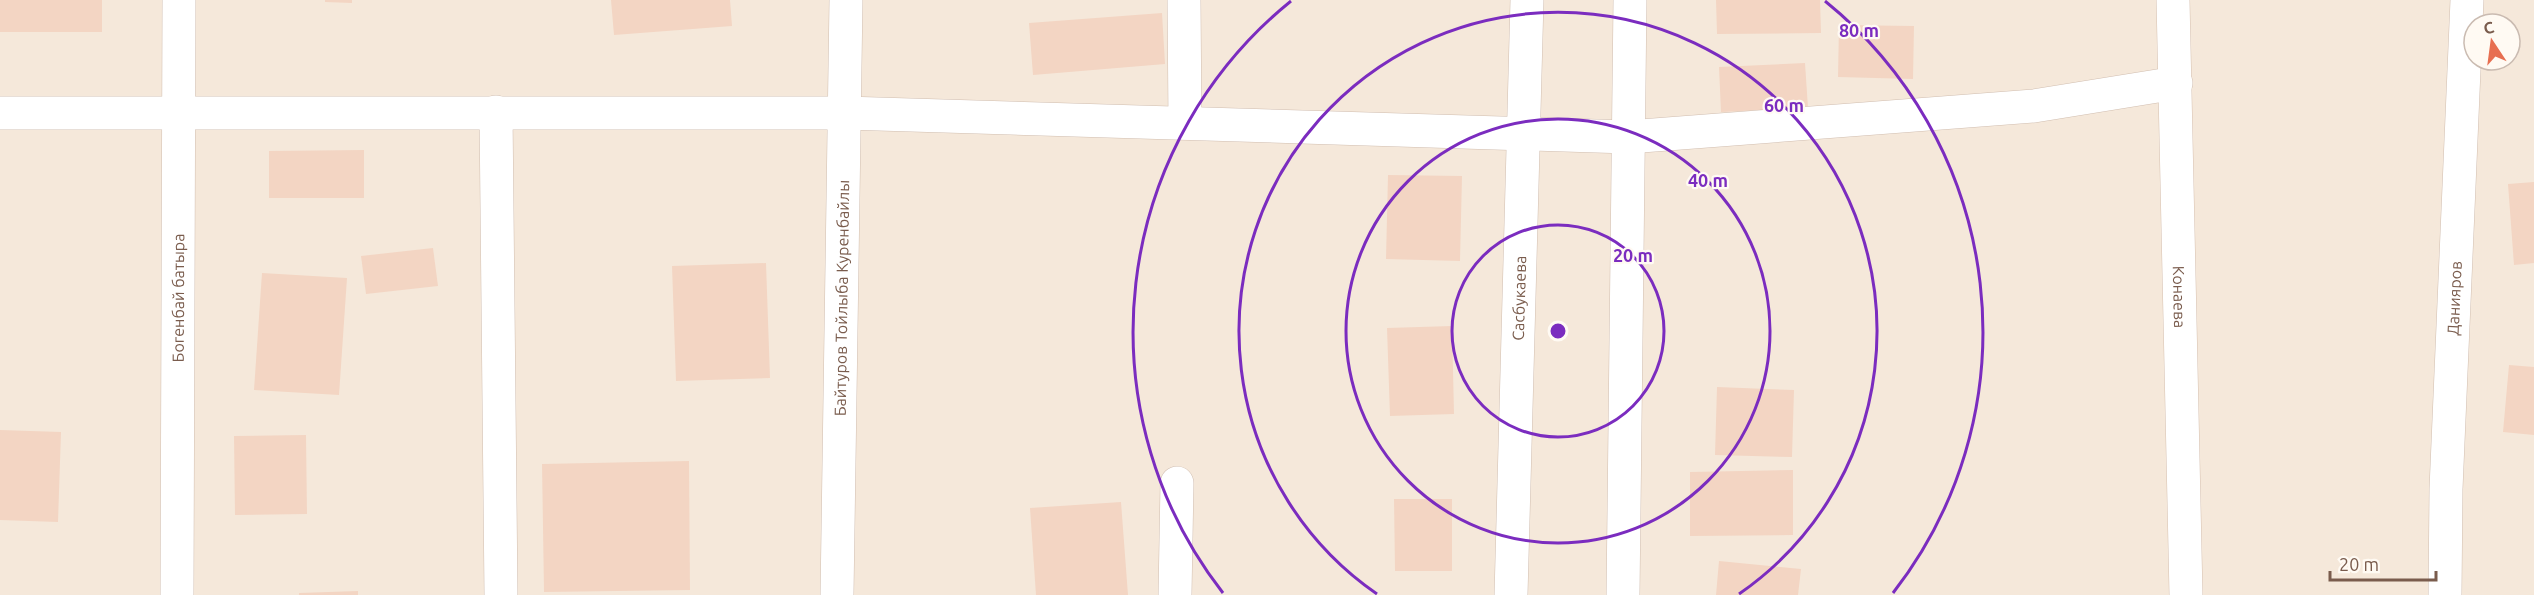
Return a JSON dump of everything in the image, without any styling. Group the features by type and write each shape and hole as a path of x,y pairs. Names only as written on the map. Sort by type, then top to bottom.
{"street":[{"name":"Богенбай батыра","path":"177,595 179,0"},
{"name":"Байтуров Тойлыба Куренбайлы","path":"837,595 846,0"},
{"path":"1184,0 1185,123"},
{"name":"Сасбукаева","path":"1511,595 1527,0"},
{"path":"1623,595 1630,0"},
{"name":"Конаева","path":"2173,0 2186,595"},
{"name":"Данияров","path":"2445,595 2446,489 2467,0"},
{"path":"0,113 845,113 1628,137 2034,106 2176,83"},
{"path":"496,112 501,595"},
{"path":"1174,595 1177,483"}],"shaded area":[{"path":"0,0 2534,0 2534,595 0,595"}],"building":[{"path":"0,0 102,0 102,32 0,32"},
{"path":"325,0 352,0 352,3 325,2"},
{"path":"611,0 730,0 732,26 614,35"},
{"path":"1716,0 1820,0 1821,33 1717,34"},
{"path":"1162,13 1165,64 1033,75 1029,23"},
{"path":"1839,25 1914,26 1913,79 1838,77"},
{"path":"1805,63 1808,108 1721,112 1719,67"},
{"path":"364,150 364,198 269,198 269,151"},
{"path":"1388,175 1462,176 1460,261 1386,259"},
{"path":"2534,182 2534,263 2514,265 2508,184"},
{"path":"433,248 438,286 366,294 361,256"},
{"path":"766,263 770,378 676,381 672,266"},
{"path":"262,273 347,278 339,395 254,390"},
{"path":"1452,326 1454,414 1390,416 1387,328"},
{"path":"2509,365 2534,367 2534,435 2503,432"},
{"path":"1717,387 1794,390 1792,457 1715,455"},
{"path":"0,430 61,432 58,522 0,520"},
{"path":"306,435 307,514 235,515 234,436"},
{"path":"689,461 690,590 544,592 542,464"},
{"path":"1793,470 1793,535 1690,536 1690,472"},
{"path":"1394,499 1452,499 1452,571 1395,571"},
{"path":"1121,502 1128,595 1036,595 1030,508"},
{"path":"1719,561 1801,569 1798,595 1716,595"},
{"path":"358,591 358,595 299,595 299,593"}]}
